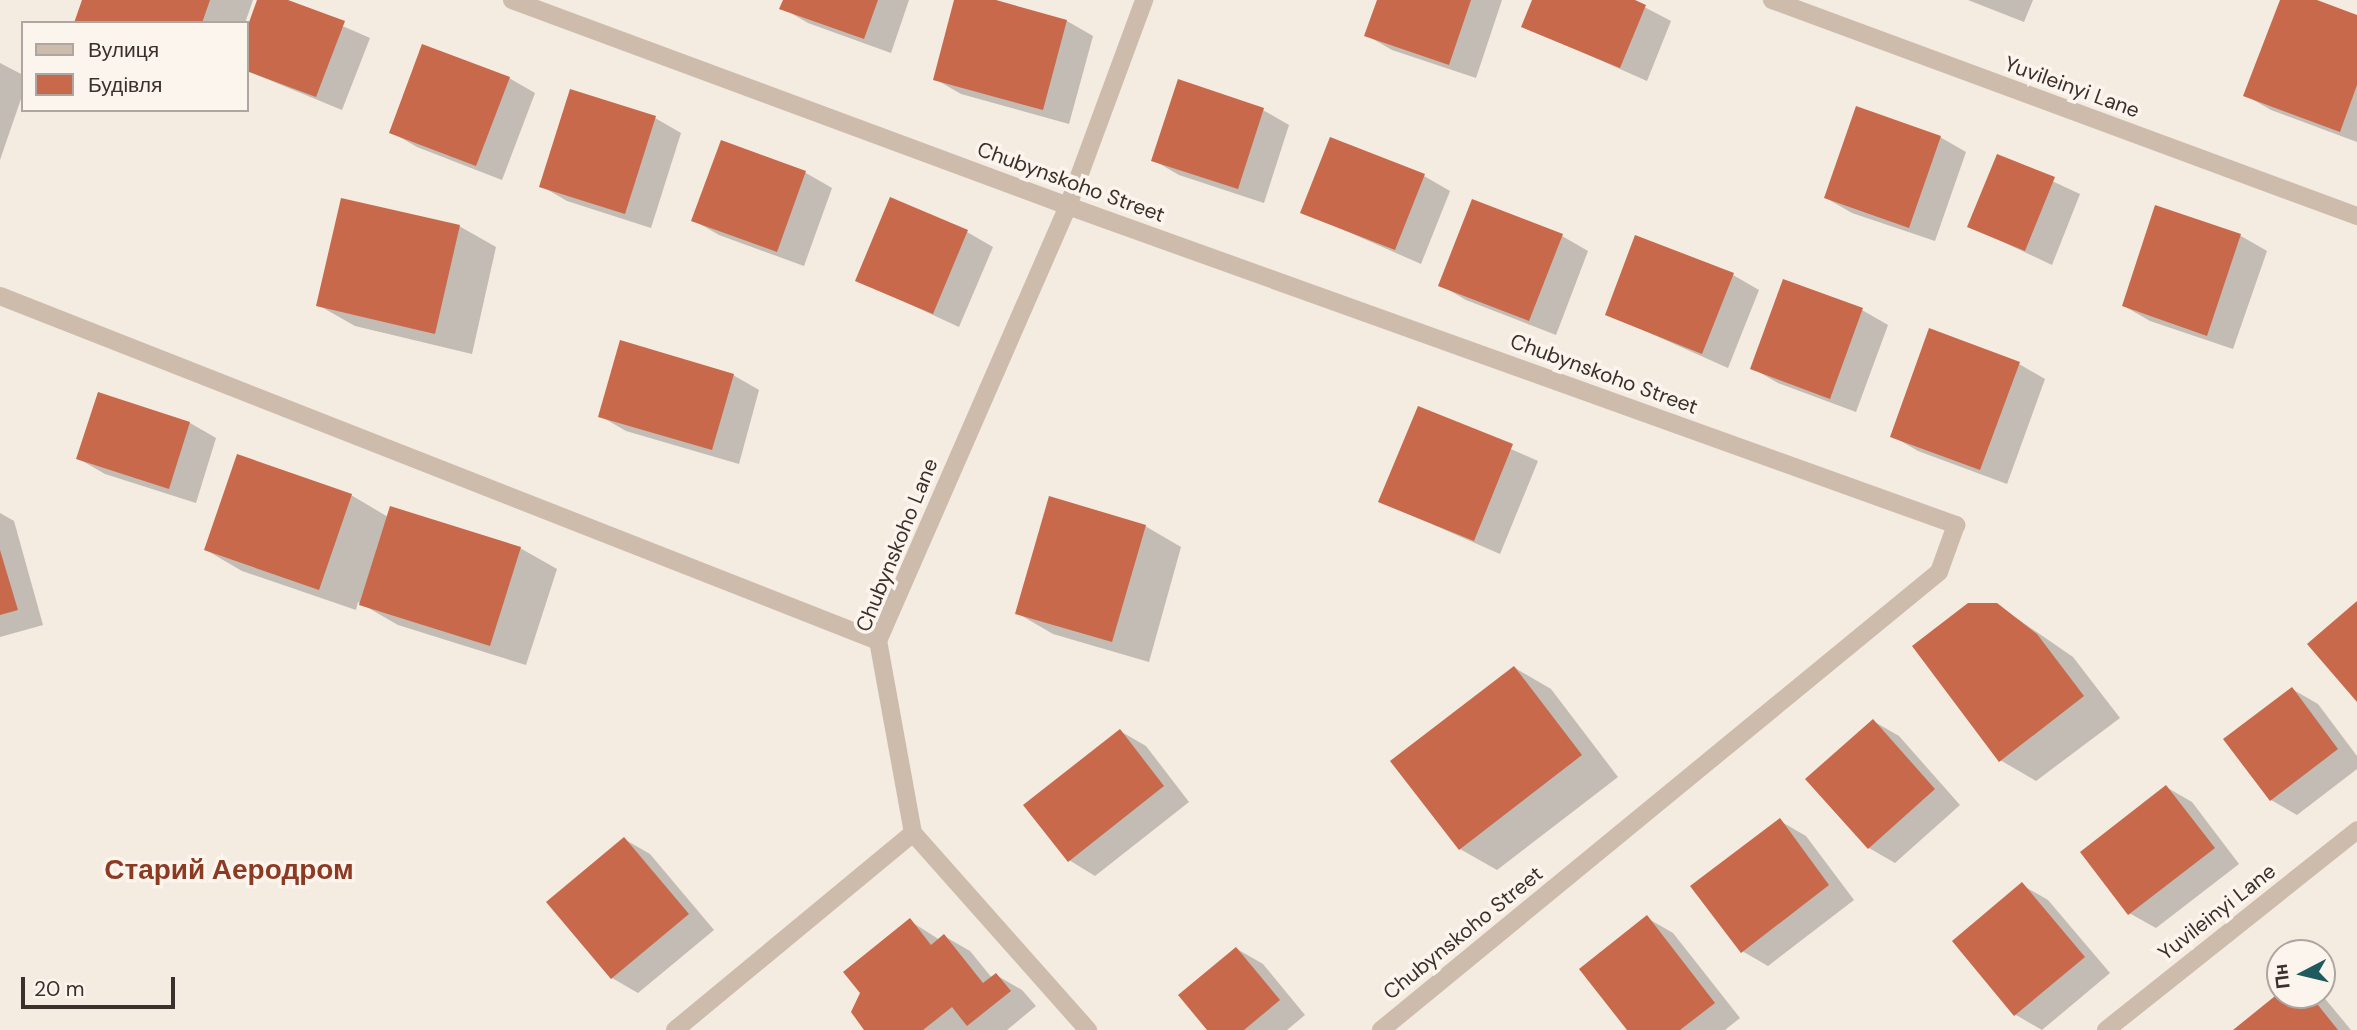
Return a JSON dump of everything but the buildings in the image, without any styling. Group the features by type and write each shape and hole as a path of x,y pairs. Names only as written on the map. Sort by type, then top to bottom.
{"street":[{"name":"Chubynskoho Street","path":"512,0 1068,206 1956,524 1939,572 1381,1030"},
{"name":"Chubynskoho Lane","path":"913,833 878,641 1068,206 1144,0"},
{"name":"Yuvileinyi Lane","path":"1772,0 2357,216"},
{"path":"0,296 878,641"},
{"name":"Yuvileinyi Lane","path":"2106,1030 2357,830"},
{"path":"675,1030 913,833 1088,1030"}],"district":[{"name":"Старий Аеродром","path":"229,870"}]}
